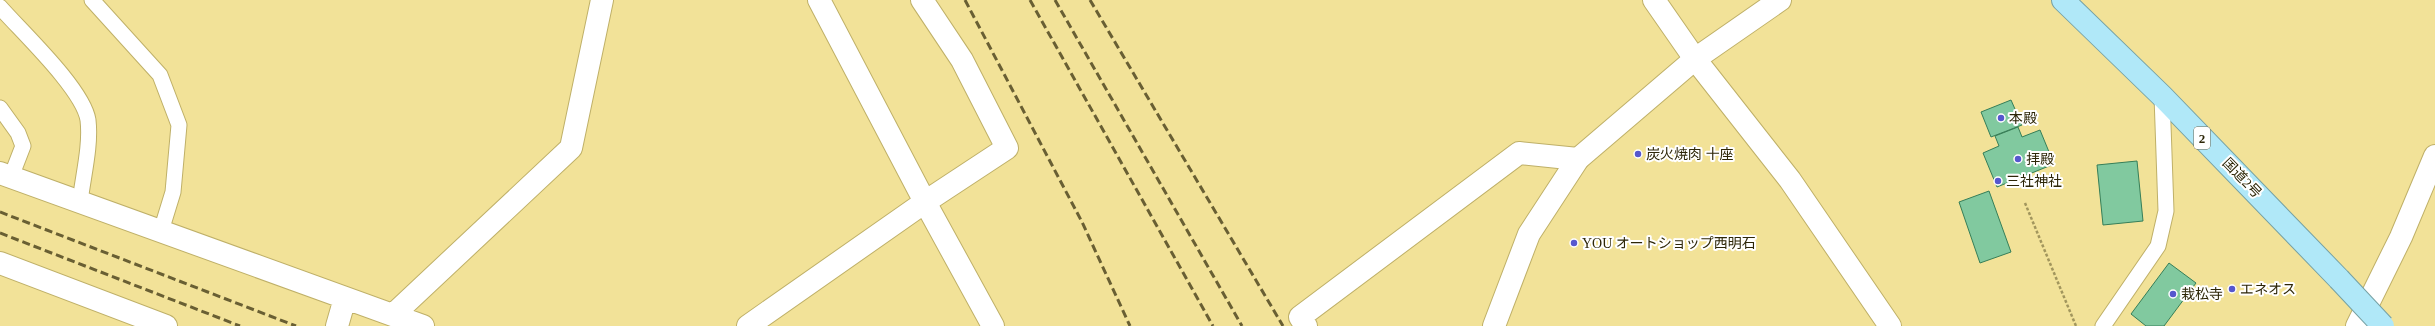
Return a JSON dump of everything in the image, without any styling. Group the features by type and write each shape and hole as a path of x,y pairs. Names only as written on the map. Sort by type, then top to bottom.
{"highway":[{"name":"国道2号","path":"2062,0 2162,96 2383,326"}],"street":[{"path":"393,315 571,148 602,0"},
{"path":"819,0 925,202 993,326"},
{"path":"748,326 925,202 1007,148 962,60 922,0"},
{"path":"1654,0 1695,59 1790,180 1890,326"},
{"path":"1494,326 1530,234 1578,159 1695,59 1780,0"},
{"path":"1306,326 1300,317 1519,152 1578,159"},
{"path":"2357,326 2401,237 2435,156"},
{"path":"6,175 423,326"},
{"path":"0,263 166,326"},
{"path":"337,326 345,298"}],"lane":[{"path":"92,0 160,75 179,125 173,192 161,231"},
{"path":"0,7 78,94 88,119 88,142 80,202"},
{"path":"2103,326 2158,246 2166,211 2162,96"},
{"path":"0,108 18,133 23,146 6,175"}],"path":[{"path":"2025,203 2076,326"}],"building":[{"name":"本殿","path":"2011,100 2022,125 1991,137 1981,112"},
{"name":"拝殿","path":"2018,127 2022,137 2040,130 2054,164 1997,187 1983,153 1999,146 1995,136"},
{"path":"2137,161 2143,221 2103,225 2097,165"},
{"path":"1989,191 2011,252 1980,263 1959,202"},
{"path":"2169,263 2196,283 2164,326 2146,326 2131,314"}],"railway":[{"path":"965,0 1082,222 1130,326"},
{"path":"1030,0 1213,326"},
{"path":"1055,0 1242,326"},
{"path":"1090,0 1283,326"},
{"path":"0,212 296,326"},
{"path":"0,233 240,326"}],"place":[{"name":"本殿","path":"2001,118"},
{"name":"炭火焼肉 十座","path":"1638,154"},
{"name":"拝殿","path":"2018,159"},
{"name":"三社神社","path":"1998,181"},
{"name":"YOU オートショップ西明石","path":"1574,243"},
{"name":"エネオス","path":"2232,289"},
{"name":"栽松寺","path":"2173,294"}]}
